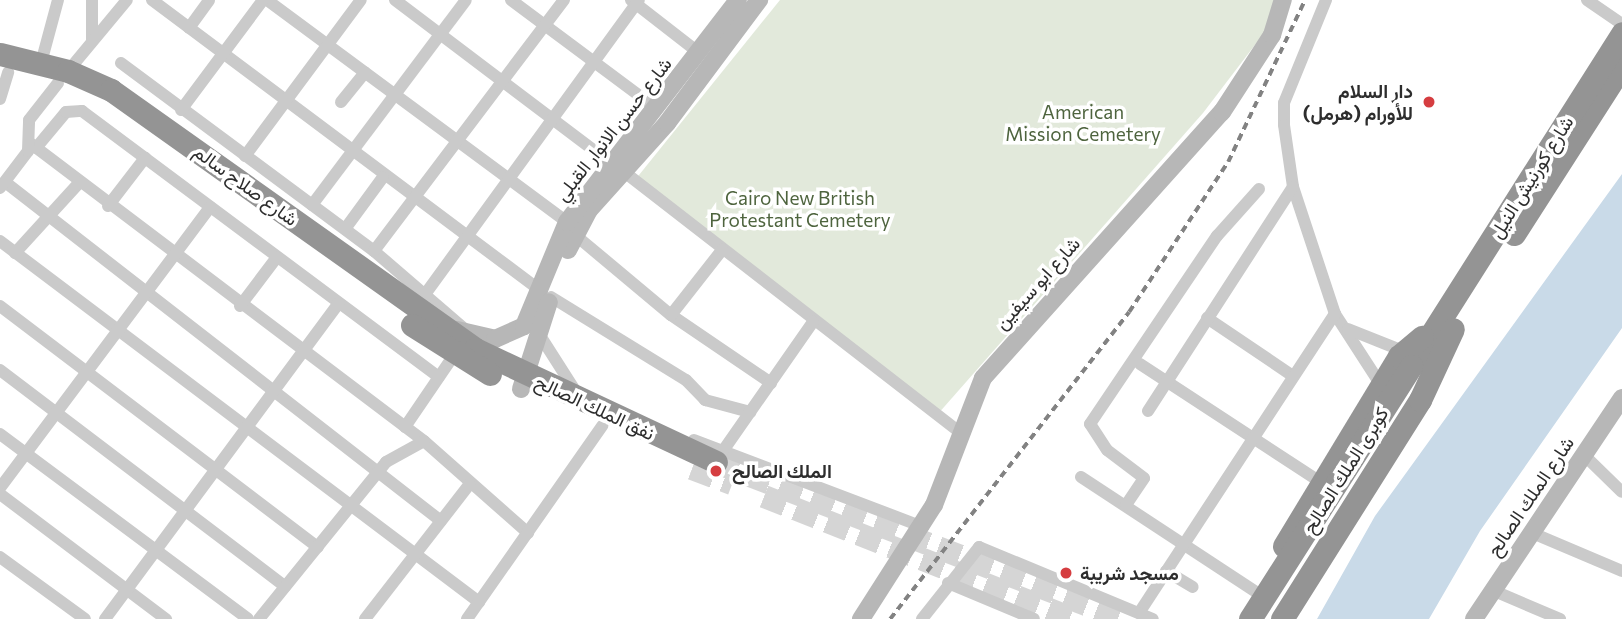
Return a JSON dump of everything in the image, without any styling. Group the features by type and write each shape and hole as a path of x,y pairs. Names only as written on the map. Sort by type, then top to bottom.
{"highway":[{"name":"شارع كورنيش النيل","path":"1446,325 1622,33"},
{"name":"شارع صلاح سالم","path":"3,66 41,63 124,116 467,350"},
{"name":"شارع صلاح سالم","path":"3,66 63,77 133,104 439,325 467,350"},
{"name":"شارع كورنيش النيل","path":"1446,325 1622,66"},
{"path":"1238,619 1403,351 1446,325"},
{"name":"كوبرى الملك الصالح","path":"1278,617 1446,325"},
{"name":"كوبرى الملك الصالح","path":"1251,619 1446,325"},
{"name":"نفق الملك الصالح","path":"467,350 523,382 719,456"},
{"name":"نفق الملك الصالح","path":"605,415 692,468"},
{"path":"1256,592 1266,609 1278,617"}],"main road":[{"name":"شارع حسن الانوار القبلي","path":"523,382 539,334 546,294 570,228 738,0"},
{"name":"شارع حسن الانوار القبلي","path":"617,167 667,124 759,0"},
{"name":"شارع ابو سيفين","path":"861,619 923,527 958,431 1003,352 1222,112 1272,35 1283,0"},
{"name":"شارع حسن الانوار القبلي","path":"467,350 516,332 531,317 546,294"},
{"name":"شارع الملك الصالح","path":"1474,619 1530,532 1621,401"}],"street":[{"path":"41,63 58,0"},
{"path":"92,0 92,40"},
{"path":"127,0 92,40 27,124 33,146 302,353 424,441 469,485 528,533"},
{"path":"152,0 352,153 385,173 413,200 462,237 546,294 686,380 705,400 750,412"},
{"path":"189,28 209,0"},
{"path":"181,110 265,0 506,177 671,315 771,383"},
{"path":"245,156 360,0"},
{"path":"395,0 617,167 813,322 958,431"},
{"path":"312,205 466,0"},
{"path":"511,0 657,109"},
{"path":"374,251 564,0"},
{"path":"1326,0 1283,110 1293,187 1335,314 1348,329 1381,385"},
{"path":"1587,0 1622,24"},
{"path":"426,293 462,237 593,62 635,1 699,52"},
{"path":"121,63 345,229 426,293 467,350 439,377 405,428"},
{"path":"0,99 3,66"},
{"path":"341,102 365,72"},
{"path":"439,377 76,109 66,112 33,146 3,186 48,217 144,295 441,521"},
{"path":"108,206 145,158"},
{"path":"345,229 385,173"},
{"path":"15,253 79,183"},
{"path":"1147,411 1293,187"},
{"path":"1126,506 1144,478 1107,450 1090,425 1217,236 1259,189"},
{"path":"0,488 210,207"},
{"path":"0,241 116,334 479,602"},
{"path":"671,315 722,250"},
{"path":"240,306 277,257"},
{"path":"105,619 339,303"},
{"path":"0,306 318,547"},
{"path":"1139,613 1335,314"},
{"path":"1207,318 1293,376"},
{"path":"813,322 719,456 923,527"},
{"path":"1348,329 1403,351"},
{"path":"467,619 528,533 605,415 566,382 539,334"},
{"path":"1140,364 1322,483"},
{"path":"0,370 285,586"},
{"path":"0,434 248,619"},
{"path":"259,619 378,472 394,455 424,441"},
{"path":"1583,454 1622,491"},
{"path":"1081,477 1185,542 1256,592"},
{"path":"365,619 469,485"},
{"path":"0,494 166,619"},
{"path":"1530,532 1622,571"},
{"path":"922,619 975,547 1153,619"},
{"path":"0,556 85,619"},
{"path":"1166,571 1193,587"},
{"path":"948,583 1034,619"},
{"path":"1492,590 1560,619"}],"green space":[{"path":"780,0 1278,0 1280,12 1203,113 937,415 635,180"}],"water":[{"path":"1622,174 1622,328 1480,531 1429,619 1317,619 1375,516"}],"tunnel":[{"path":"716,462 1124,619"},
{"path":"692,468 732,483"},
{"path":"764,496 1075,619"}],"railway":[{"path":"890,619 1129,312 1228,162 1305,0"}],"place":[{"name":"دار السلام للأورام (هرمل)","path":"1429,102"},
{"name":"الملك الصالح","path":"716,471"},
{"name":"مسجد شريبة","path":"1066,573"}],"park label":[{"name":"American Mission Cemetery","path":"1083,123"},
{"name":"Cairo New British Protestant Cemetery","path":"800,209"}]}
